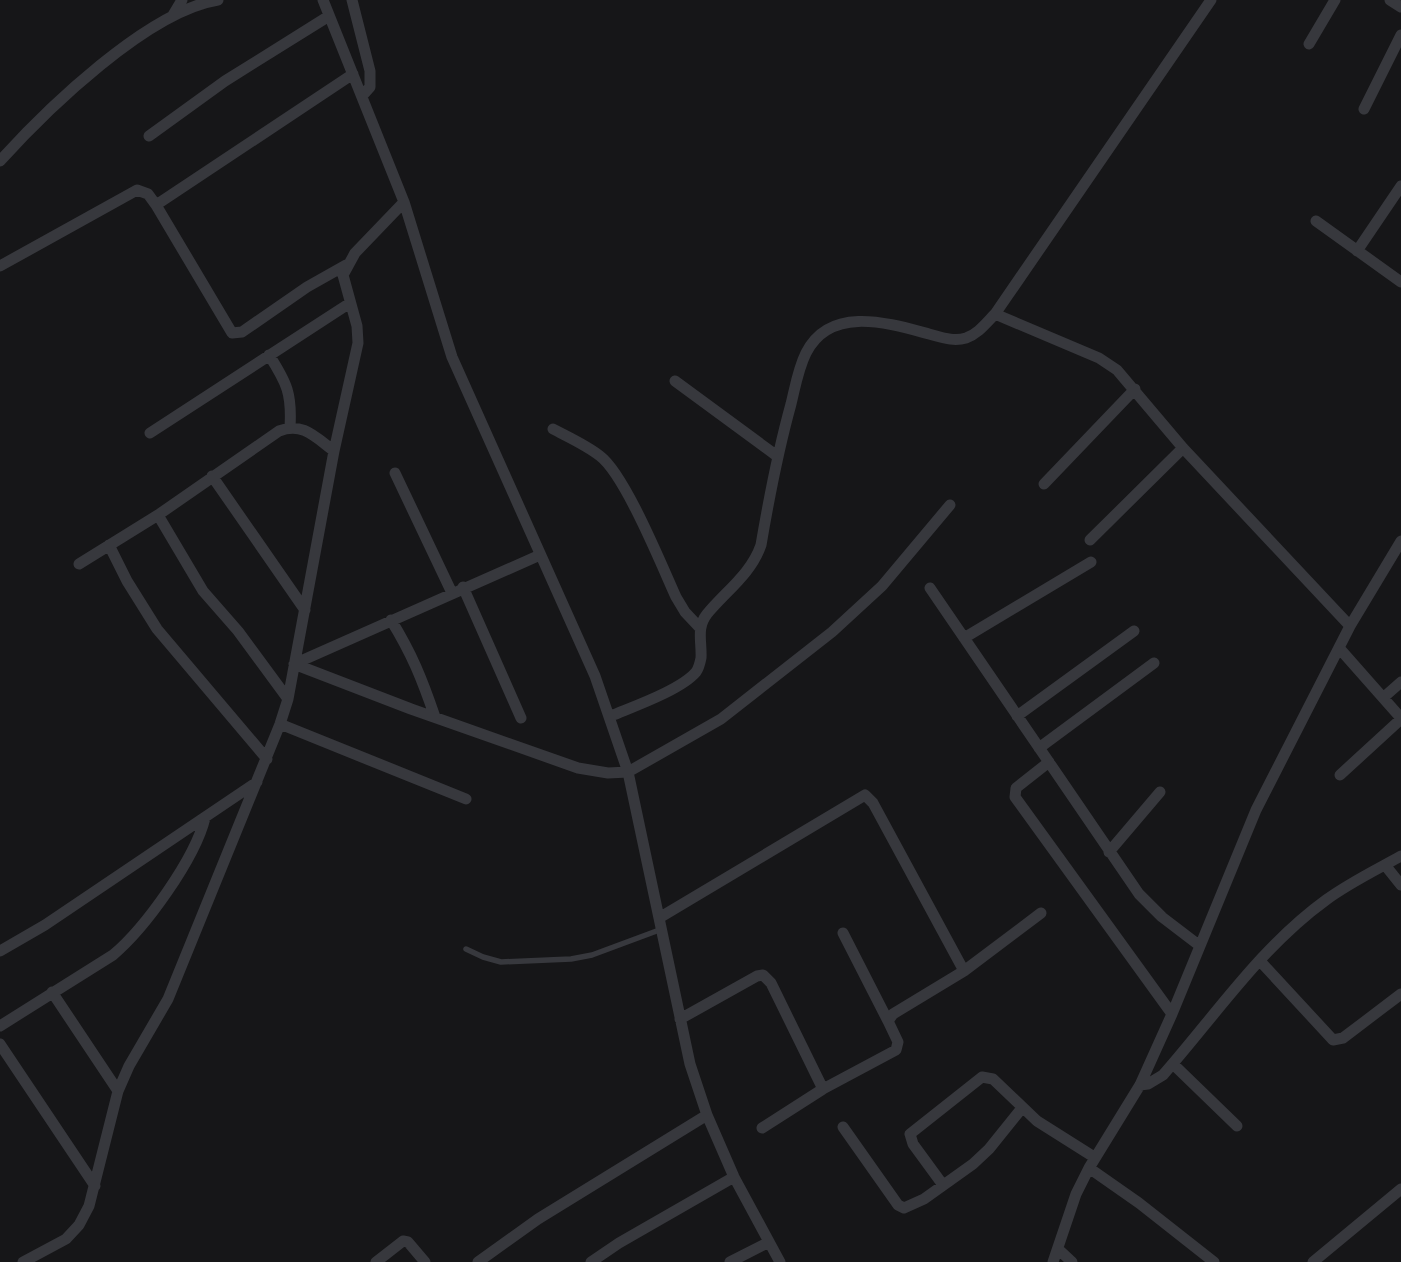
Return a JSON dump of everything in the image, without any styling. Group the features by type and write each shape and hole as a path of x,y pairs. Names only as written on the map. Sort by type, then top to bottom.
{"street":[{"path":"173,15 182,0"},
{"path":"0,161 46,111 146,32 173,15 218,0"},
{"path":"323,0 404,202 452,357 595,676 610,716 628,772 690,1064 707,1115 734,1177 780,1262"},
{"path":"352,0 370,71 370,87 362,96"},
{"path":"610,716 652,698 686,680 696,672 701,655 700,628 706,615 747,572 757,558 762,545 777,456 806,353 816,339 827,330 852,321 866,320 886,322 956,340 977,332 995,314 1210,0"},
{"path":"1309,44 1335,0"},
{"path":"1390,0 1401,7"},
{"path":"149,136 225,81 329,16"},
{"path":"1364,109 1401,35"},
{"path":"156,205 353,74"},
{"path":"0,266 137,190 148,194 156,205 232,333 242,332 307,286 346,265"},
{"path":"1357,250 1399,192"},
{"path":"23,1262 66,1239 79,1225 90,1206 108,1125 118,1091 129,1066 168,999 280,724 288,699 334,451 358,343 357,326 343,275 346,265 355,253 404,202"},
{"path":"1316,221 1401,282"},
{"path":"150,433 350,302"},
{"path":"995,314 1108,363 1135,390 1183,448 1350,626"},
{"path":"269,355 286,380 290,392 290,427"},
{"path":"675,381 777,456"},
{"path":"1044,484 1135,390"},
{"path":"78,564 158,515 279,431 290,427 302,428 334,451"},
{"path":"553,429 600,456 611,468 623,486 676,597 685,612 700,628"},
{"path":"1090,540 1183,448"},
{"path":"395,473 452,592"},
{"path":"212,476 305,610"},
{"path":"294,664 578,768 608,773 628,772 721,719 832,632 882,586 950,505"},
{"path":"158,515 203,591 238,631 288,699"},
{"path":"1053,1262 1076,1194 1094,1157 1140,1085 1172,1014 1237,852 1256,810 1340,649 1350,626 1401,541"},
{"path":"109,545 142,606 158,629 267,759"},
{"path":"294,664 463,587 540,555"},
{"path":"964,638 1091,562"},
{"path":"463,587 522,718"},
{"path":"930,588 1109,852 1149,906 1200,946"},
{"path":"391,620 410,650 420,672 435,717"},
{"path":"1017,716 1134,630"},
{"path":"1340,649 1384,697 1401,719 1340,775"},
{"path":"1039,748 1154,663"},
{"path":"1384,697 1401,682"},
{"path":"280,724 466,799"},
{"path":"1049,762 1016,788 1015,797 1172,1014"},
{"path":"0,951 45,925 257,782"},
{"path":"1109,852 1160,792"},
{"path":"660,923 865,795 873,803 964,971"},
{"path":"0,1026 113,955 130,941 192,854 201,835 205,818"},
{"path":"1140,1085 1155,1081 1173,1064 1260,961 1291,930 1326,900 1401,856"},
{"path":"1385,865 1401,885"},
{"path":"888,1021 893,1014 964,971 1042,913"},
{"path":"762,1128 823,1089 896,1050 898,1042 843,933"},
{"path":"1260,961 1333,1040 1343,1038 1401,994"},
{"path":"680,1019 756,976 762,975 771,982 823,1089"},
{"path":"52,992 118,1091"},
{"path":"0,1044 95,1186"},
{"path":"1173,1064 1236,1126"},
{"path":"943,1185 910,1139 912,1130 982,1077 993,1079 1022,1108 1050,1130 1094,1157"},
{"path":"842,1127 898,1205 904,1208 912,1206 943,1185 989,1149 1022,1108"},
{"path":"478,1262 546,1214 707,1115"},
{"path":"1089,1168 1139,1203 1214,1262"},
{"path":"591,1262 619,1243 734,1177"},
{"path":"1313,1262 1401,1189"},
{"path":"376,1262 403,1241 408,1242 425,1262"},
{"path":"730,1262 769,1242"},
{"path":"1058,1249 1072,1262"}],"lane":[{"path":"466,949 483,957 501,962 571,959 598,953 660,923"}]}
